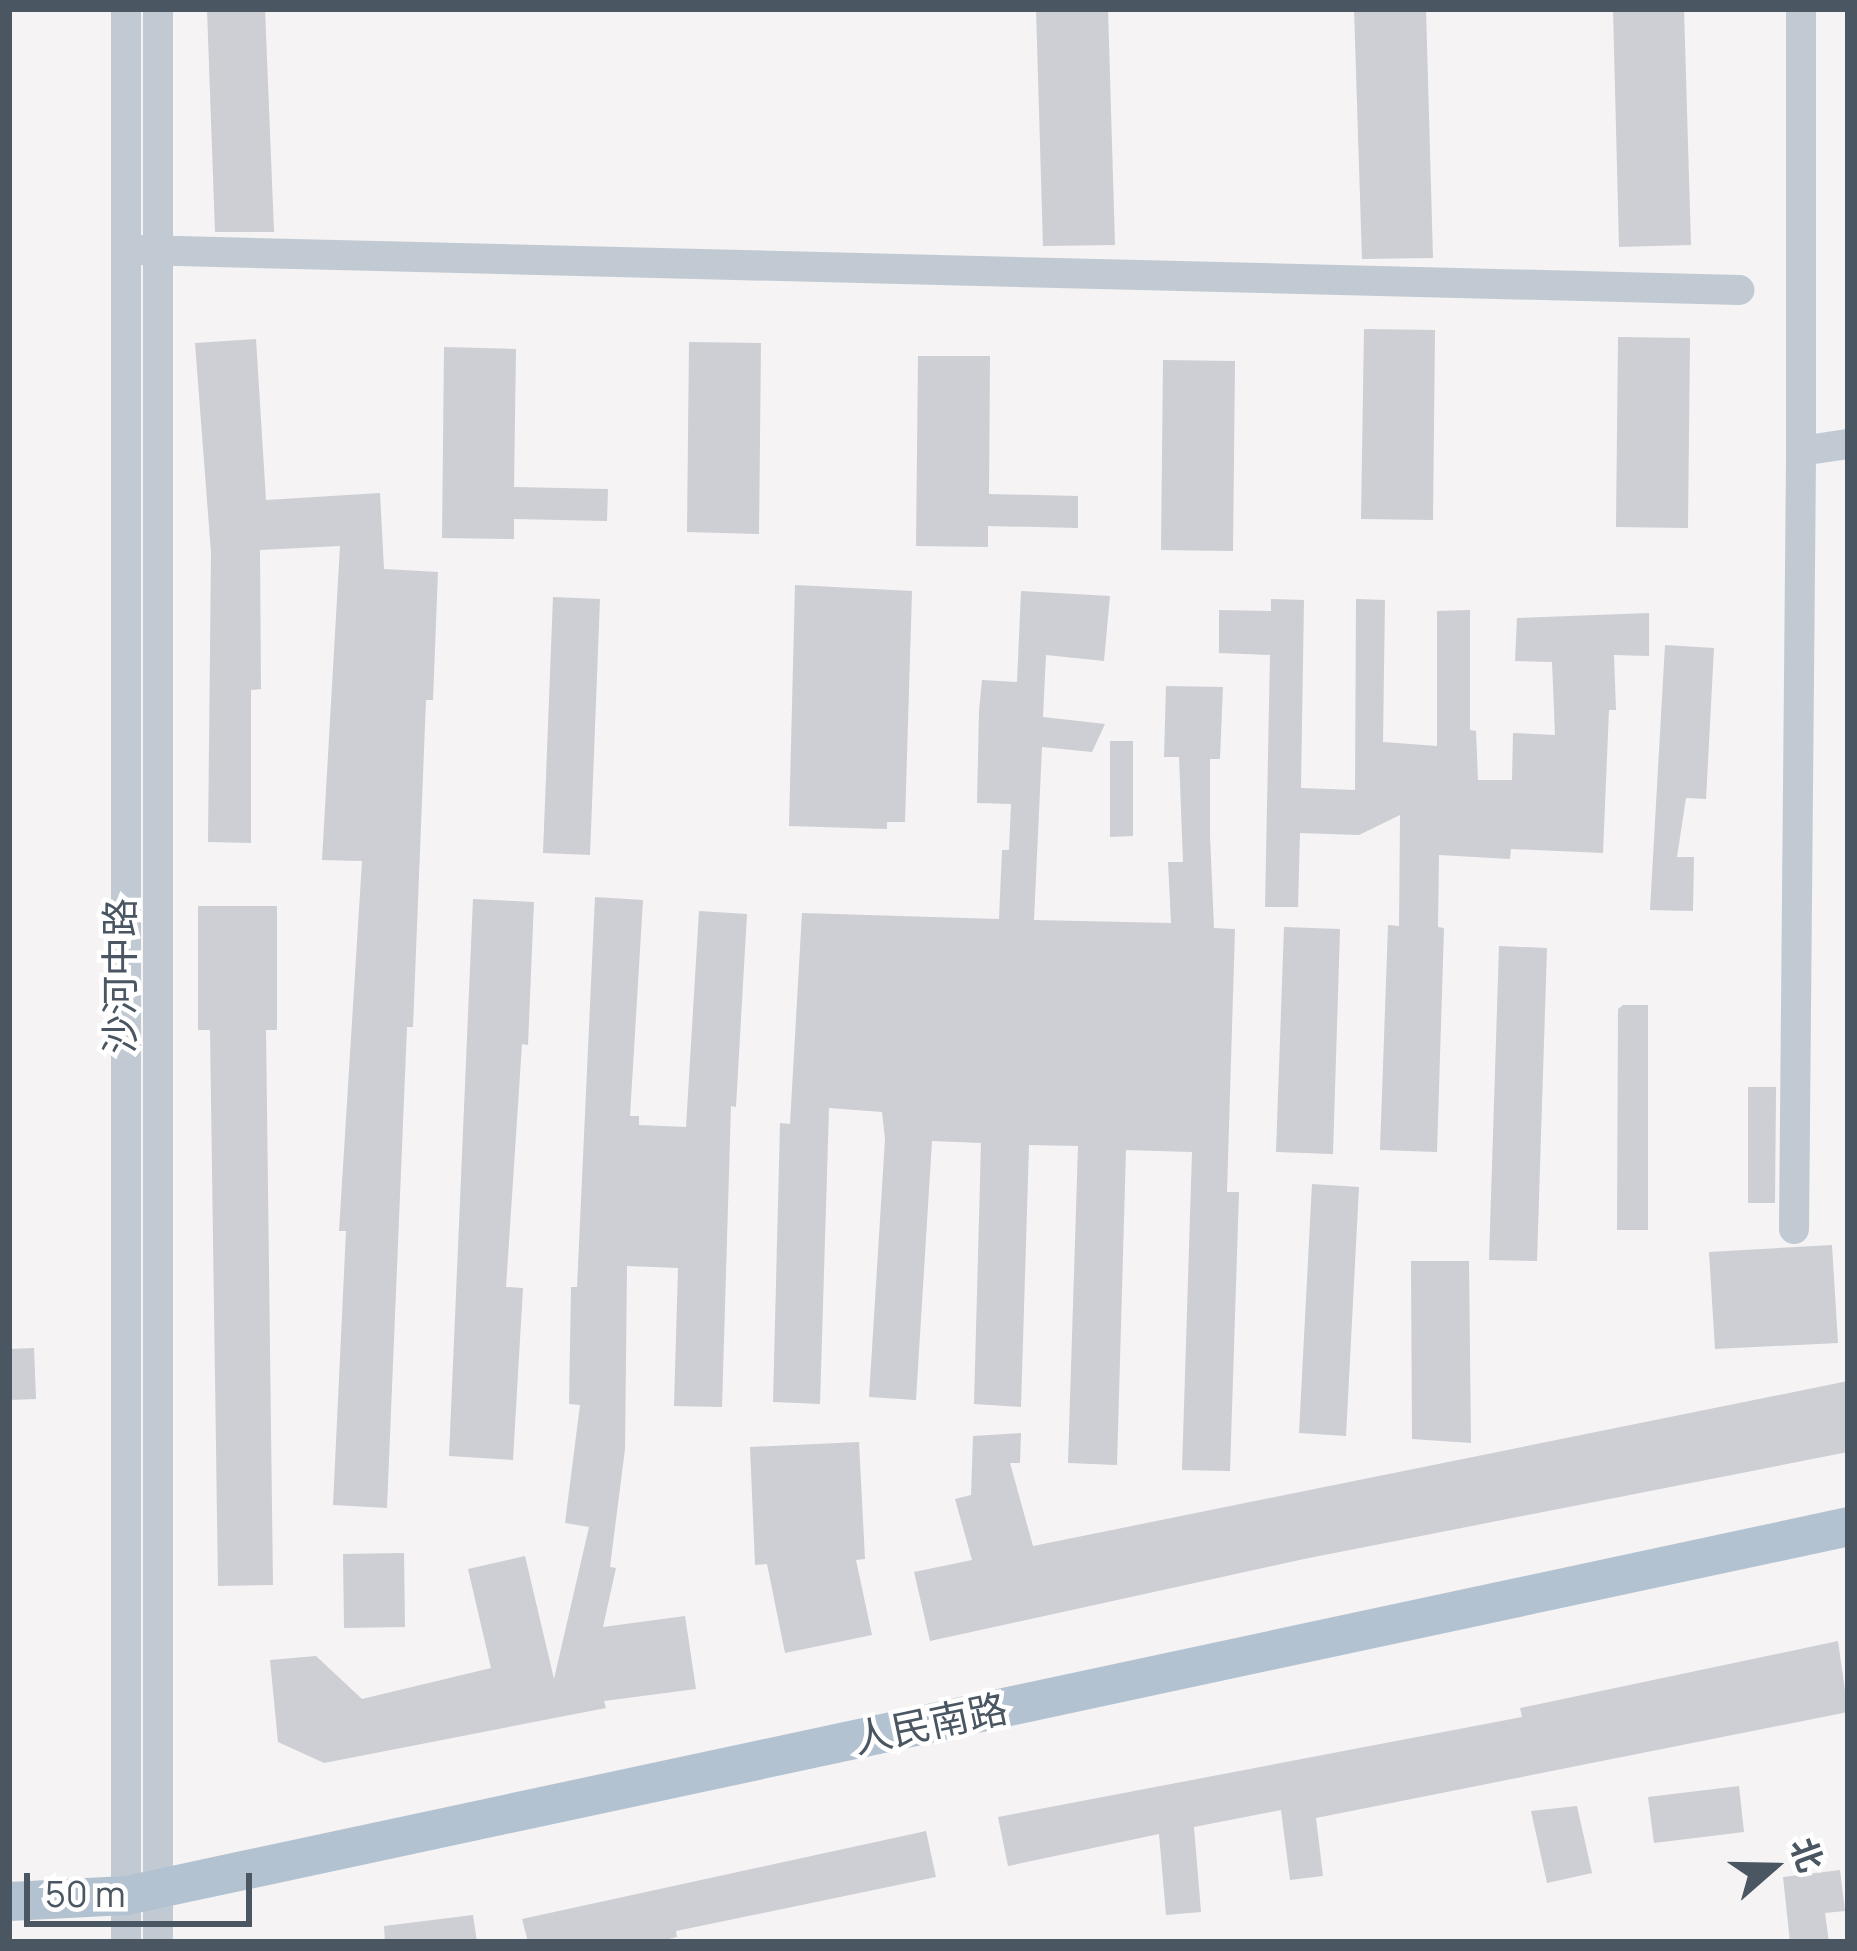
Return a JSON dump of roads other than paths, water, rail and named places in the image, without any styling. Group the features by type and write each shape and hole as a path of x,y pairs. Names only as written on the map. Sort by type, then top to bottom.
{"main road":[{"name":"人民南路","path":"9,1901 142,1891 1848,1526"}],"street":[{"name":"沙河中路","path":"125,9 142,1891 158,1942"},
{"name":"沙河中路","path":"126,1942 142,1891 158,9"},
{"path":"1794,1228 1801,9"},
{"path":"126,250 1740,290"},
{"path":"1802,451 1848,444"}]}
